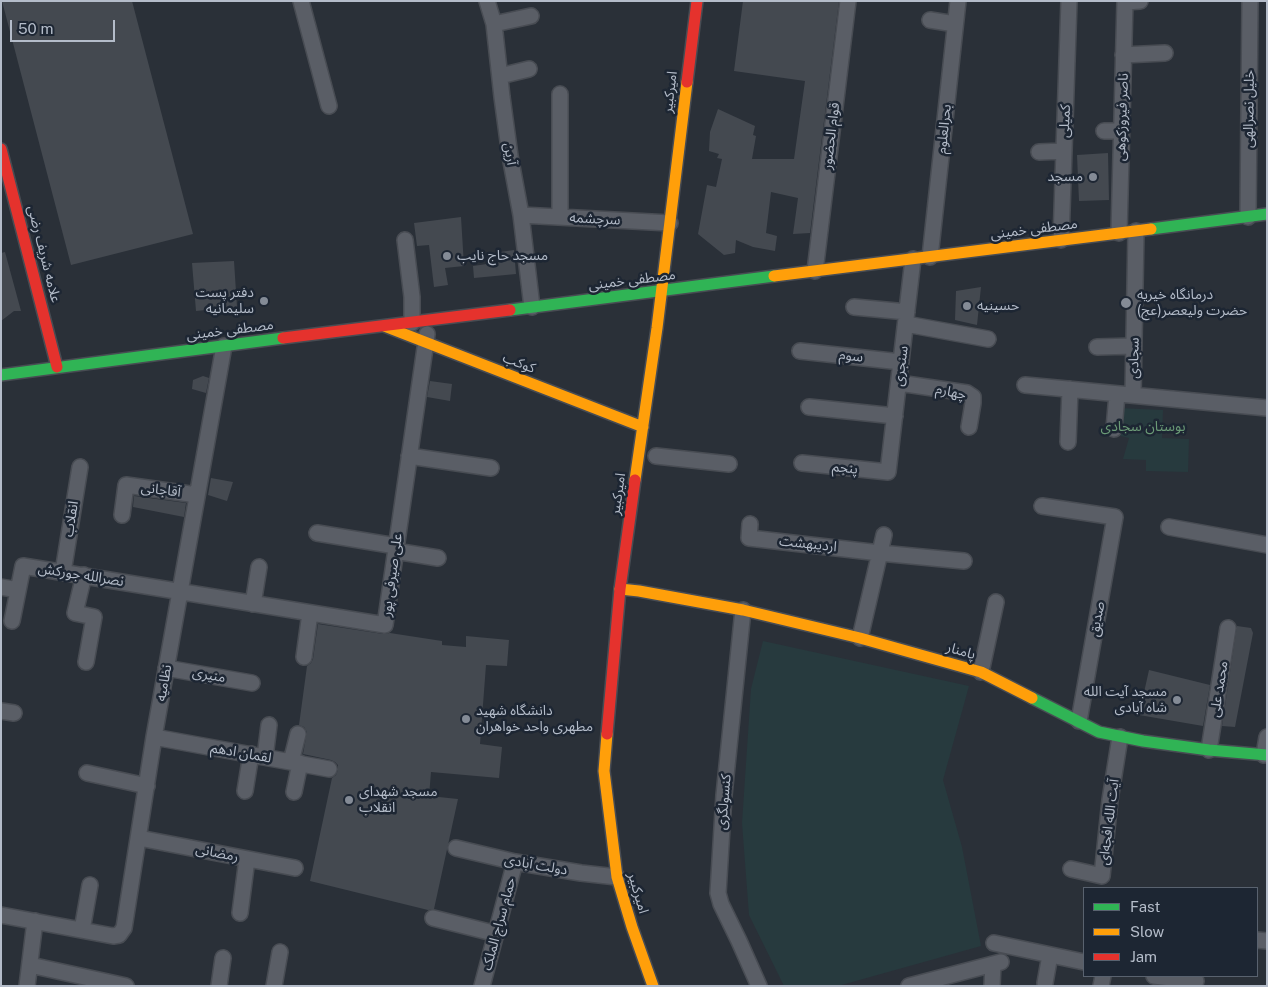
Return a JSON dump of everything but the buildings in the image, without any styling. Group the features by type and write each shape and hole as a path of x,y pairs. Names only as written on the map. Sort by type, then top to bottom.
{"main road":[{"name":"امیرکبیر","path":"653,986 617,877 604,771 620,589 662,291 696,1"},
{"name":"علامه شریف رضی","path":"1,149 57,367"},
{"name":"مصطفی خمینی","path":"1,375 1267,214"},
{"name":"کوکب","path":"384,326 643,427"},
{"name":"پامنار","path":"620,589 743,610 860,638 982,672 1099,732 1143,741 1266,755"}],"street":[{"path":"301,1 329,106"},
{"name":"آرین","path":"487,1 494,24 510,156 521,215 532,307"},
{"name":"قوام الحضور","path":"816,271 848,1"},
{"name":"بحرالعلوم","path":"930,257 958,1"},
{"name":"کمیلی","path":"1061,240 1069,1"},
{"path":"1125,1 1140,1"},
{"name":"ناصر فیروزکوهی","path":"1119,233 1125,1"},
{"name":"خلیل نصرالهی","path":"1248,217 1250,1"},
{"path":"494,24 531,16"},
{"path":"930,20 955,24"},
{"path":"1124,55 1165,53"},
{"path":"500,76 529,69"},
{"path":"560,94 560,217"},
{"path":"1104,131 1121,131"},
{"path":"1039,152 1064,151"},
{"name":"سرچشمه","path":"521,215 670,223"},
{"name":"سجادی","path":"1133,395 1136,231"},
{"path":"405,240 412,297 412,323"},
{"name":"سنجری","path":"888,472 913,259"},
{"path":"854,307 988,338"},
{"name":"علی صیرفی پور","path":"180,591 385,625 429,320"},
{"name":"نظامیه","path":"1,915 113,936 120,935 123,932 154,737 224,346"},
{"path":"1097,347 1134,346"},
{"name":"سوم","path":"800,351 901,362"},
{"name":"چهارم","path":"899,383 967,393 973,397 969,427"},
{"name":"سجادی","path":"1025,385 1267,408"},
{"path":"1068,442 1070,389"},
{"path":"1114,429 1117,394"},
{"path":"809,407 895,416"},
{"path":"409,456 491,468"},
{"path":"656,456 729,464"},
{"name":"پنجم","path":"802,463 888,472"},
{"name":"انقلاب","path":"63,572 80,467"},
{"name":"آقاجانی","path":"122,515 126,485 197,495"},
{"name":"صدیق","path":"1042,506 1115,518 1079,721"},
{"name":"اردیبهشت","path":"750,524 749,538 880,553 964,560"},
{"path":"1169,527 1267,545"},
{"path":"317,533 438,558"},
{"path":"860,638 884,535"},
{"name":"نصرالله جورکش","path":"18,590 23,566 180,591"},
{"path":"253,604 259,567"},
{"path":"84,575 75,613 94,617 86,662"},
{"path":"1,587 18,590 12,621"},
{"path":"982,672 996,602"},
{"name":"کنسولگری","path":"743,610 724,795 718,893 721,904 740,941 759,986"},
{"path":"304,657 310,613"},
{"name":"محمد علی","path":"1209,750 1228,628"},
{"name":"منیری","path":"166,668 252,683"},
{"path":"245,791 269,725"},
{"path":"294,792 298,734"},
{"name":"لقمان ادهم","path":"154,737 329,769"},
{"name":"آیت الله افجه‌ای","path":"1071,869 1102,876 1110,800 1120,737"},
{"path":"1266,755 1267,737"},
{"path":"87,774 147,786"},
{"name":"رمضانی","path":"138,838 295,868"},
{"name":"دولت آبادی","path":"456,848 515,862 617,877"},
{"path":"240,913 248,859"},
{"name":"حمام سراج الملک","path":"482,986 515,862"},
{"path":"82,930 90,886"},
{"path":"433,918 497,934"},
{"path":"27,986 35,921"},
{"path":"994,944 1083,962"},
{"path":"274,986 280,952"},
{"path":"1045,983 1050,955"},
{"path":"219,986 223,958"},
{"path":"909,986 997,963 992,986"},
{"path":"30,965 84,981 126,986"},
{"path":"1156,979 1196,981"}],"green space":[{"name":"بوستان سجادی","path":"1118,408 1163,410 1162,438 1189,439 1188,472 1146,471 1146,460 1123,459 1129,438 1117,435"},
{"path":"763,641 969,686 943,780 962,847 981,946 838,986 784,986 749,915 742,823 751,689"}],"traffic: fast":[{"path":"1151,229 1267,214"},
{"path":"510,310 774,276"},
{"path":"1,375 283,338"},
{"path":"1032,698 1099,732 1143,741 1209,750 1267,755"}],"traffic: slow":[{"path":"635,480 657,328 687,82"},
{"path":"774,276 1151,229"},
{"path":"384,326 643,427"},
{"path":"620,589 743,610 860,638 981,672 1032,698"},
{"path":"607,734 604,771 617,877 653,986"}],"traffic: jam":[{"path":"687,82 697,1"},
{"path":"1,149 57,367"},
{"path":"283,338 510,310"},
{"path":"607,734 620,589 635,480"}],"place":[{"name":"مسجد","path":"1093,177"},
{"name":"مسجد حاج نایب","path":"447,256"},
{"name":"دفتر پست سلیمانیه","path":"264,301"},
{"name":"درمانگاه خیریه حضرت ولیعصر(عج)","path":"1126,303"},
{"name":"حسینیه","path":"967,306"},
{"name":"مسجد آیت الله شاه آبادی","path":"1177,700"},
{"name":"دانشگاه شهید مطهری واحد خواهران","path":"466,719"},
{"name":"مسجد شهدای انقلاب","path":"349,800"}]}
